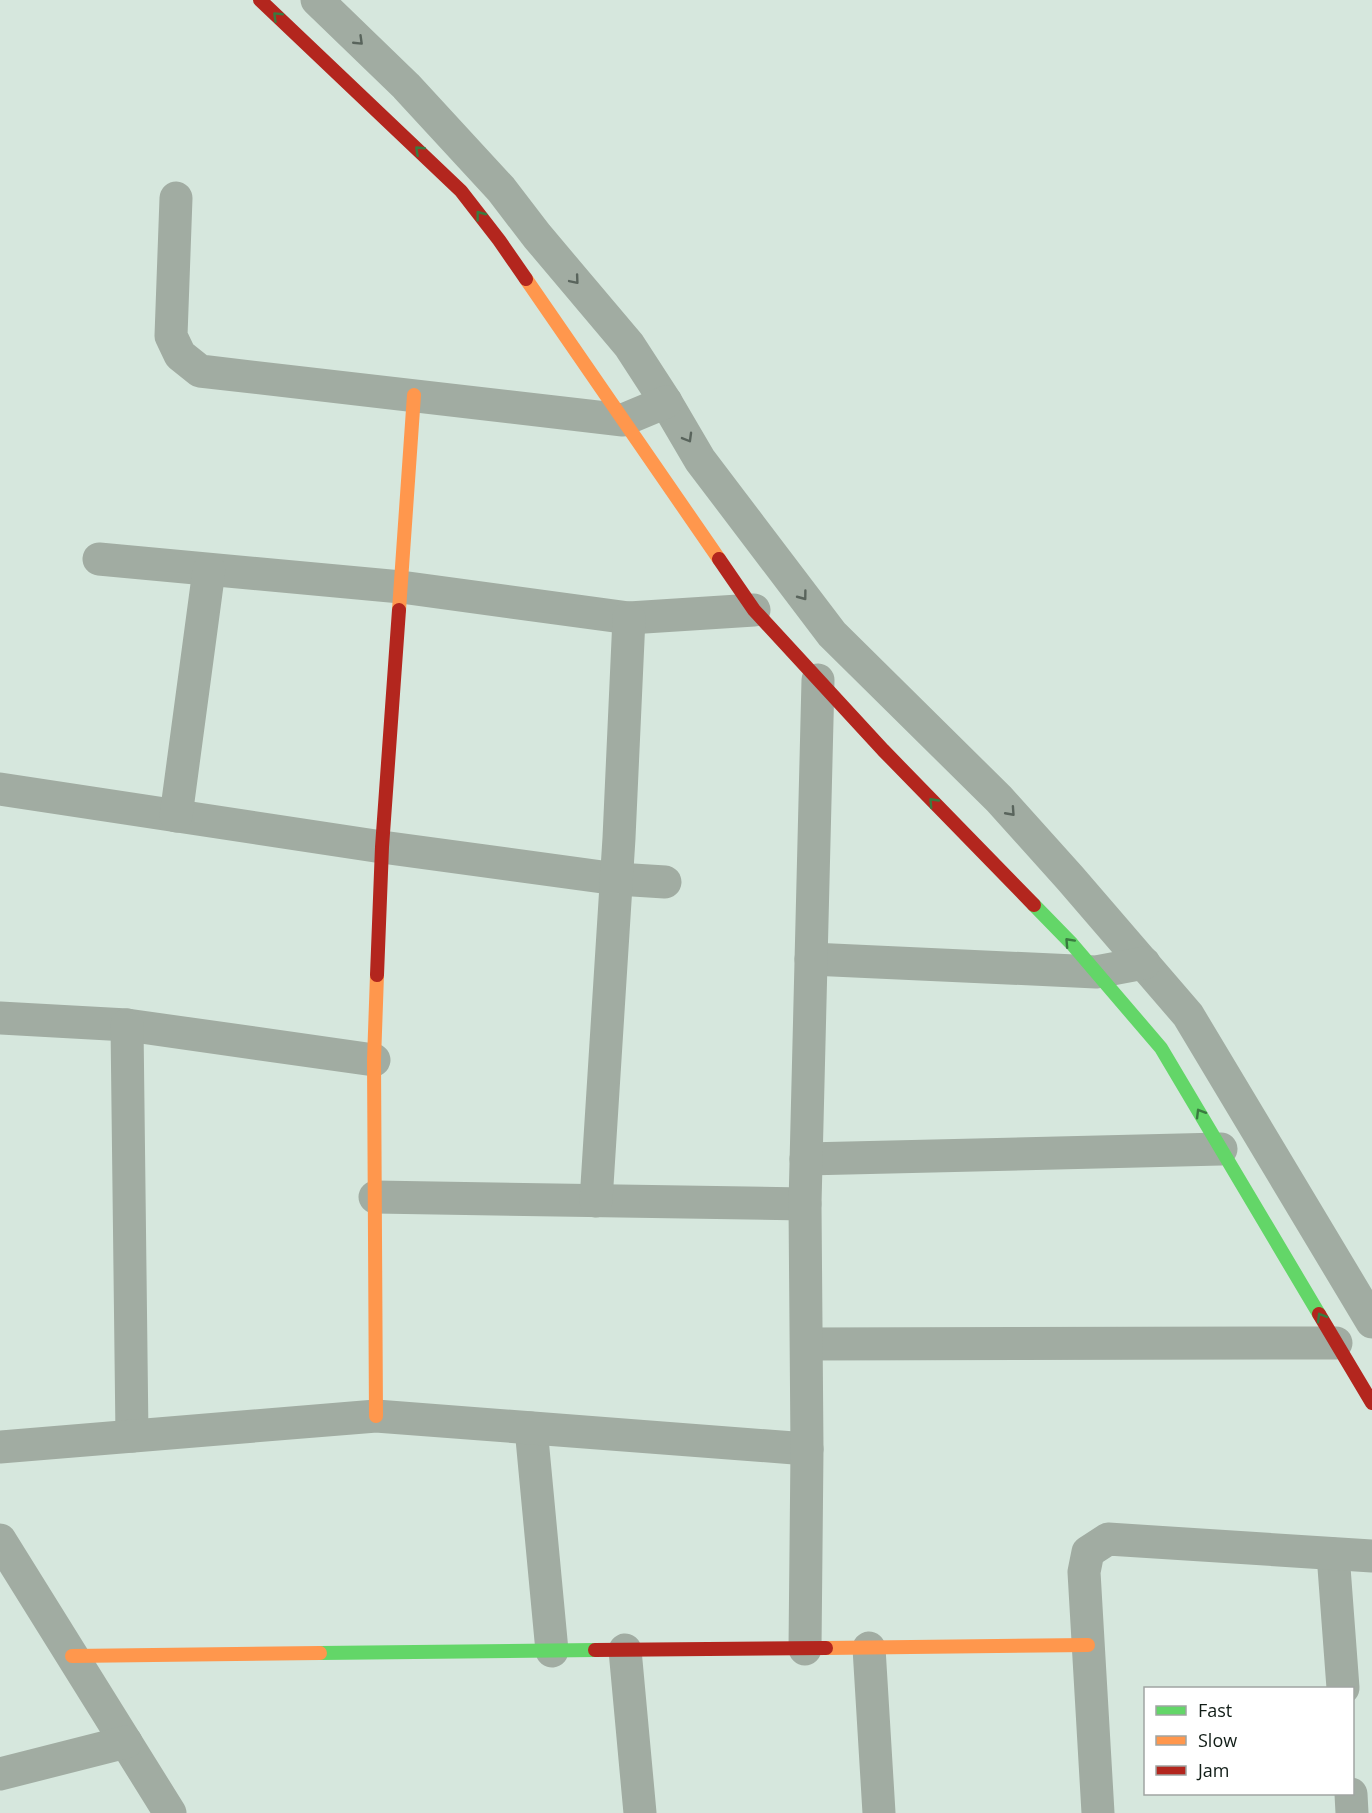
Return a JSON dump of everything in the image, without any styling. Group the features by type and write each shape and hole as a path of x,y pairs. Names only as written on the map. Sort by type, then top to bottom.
{"street":[{"path":"260,0 461,190 499,240 754,610 883,750 1072,944 1161,1047 1372,1403"},
{"path":"317,0 406,86 501,189 537,236 630,345 700,460 832,634 999,799 1188,1015 1372,1322"},
{"path":"377,111 406,86"},
{"path":"176,198 171,336 180,356 200,371 623,420 666,402"},
{"path":"376,1416 374,1060 382,848 414,394"},
{"path":"99,560 401,587 629,618 754,610"},
{"path":"176,816 209,570"},
{"path":"596,1201 617,879 629,618"},
{"path":"805,1649 807,1344 805,1204 818,680"},
{"path":"0,789 382,848 617,879 665,882"},
{"path":"811,959 1096,972 1144,963"},
{"path":"0,1018 127,1025 374,1060"},
{"path":"127,1025 132,1436"},
{"path":"806,1159 1221,1149"},
{"path":"375,1197 805,1204"},
{"path":"807,1344 1336,1343"},
{"path":"0,1447 376,1416 807,1449"},
{"path":"531,1428 552,1651"},
{"path":"1098,1813 1084,1572 1088,1552 1108,1539 1372,1557"},
{"path":"0,1540 170,1813"},
{"path":"1333,1554 1343,1687"},
{"path":"72,1656 1088,1645"},
{"path":"869,1648 879,1813"},
{"path":"625,1650 640,1813"},
{"path":"0,1774 126,1742"},
{"path":"1351,1795 1352,1813"}],"traffic: fast":[{"path":"1034,905 1072,944 1161,1048 1319,1314"},
{"path":"320,1653 595,1650"}],"traffic: slow":[{"path":"526,279 719,559"},
{"path":"399,610 414,395"},
{"path":"376,1416 374,1060 377,975"},
{"path":"826,1648 1088,1645"},
{"path":"72,1656 320,1653"}],"traffic: jam":[{"path":"260,0 461,191 526,279"},
{"path":"719,559 754,610 883,750 1034,905"},
{"path":"377,975 382,847 399,610"},
{"path":"1319,1314 1372,1403"},
{"path":"595,1650 826,1648"}]}
